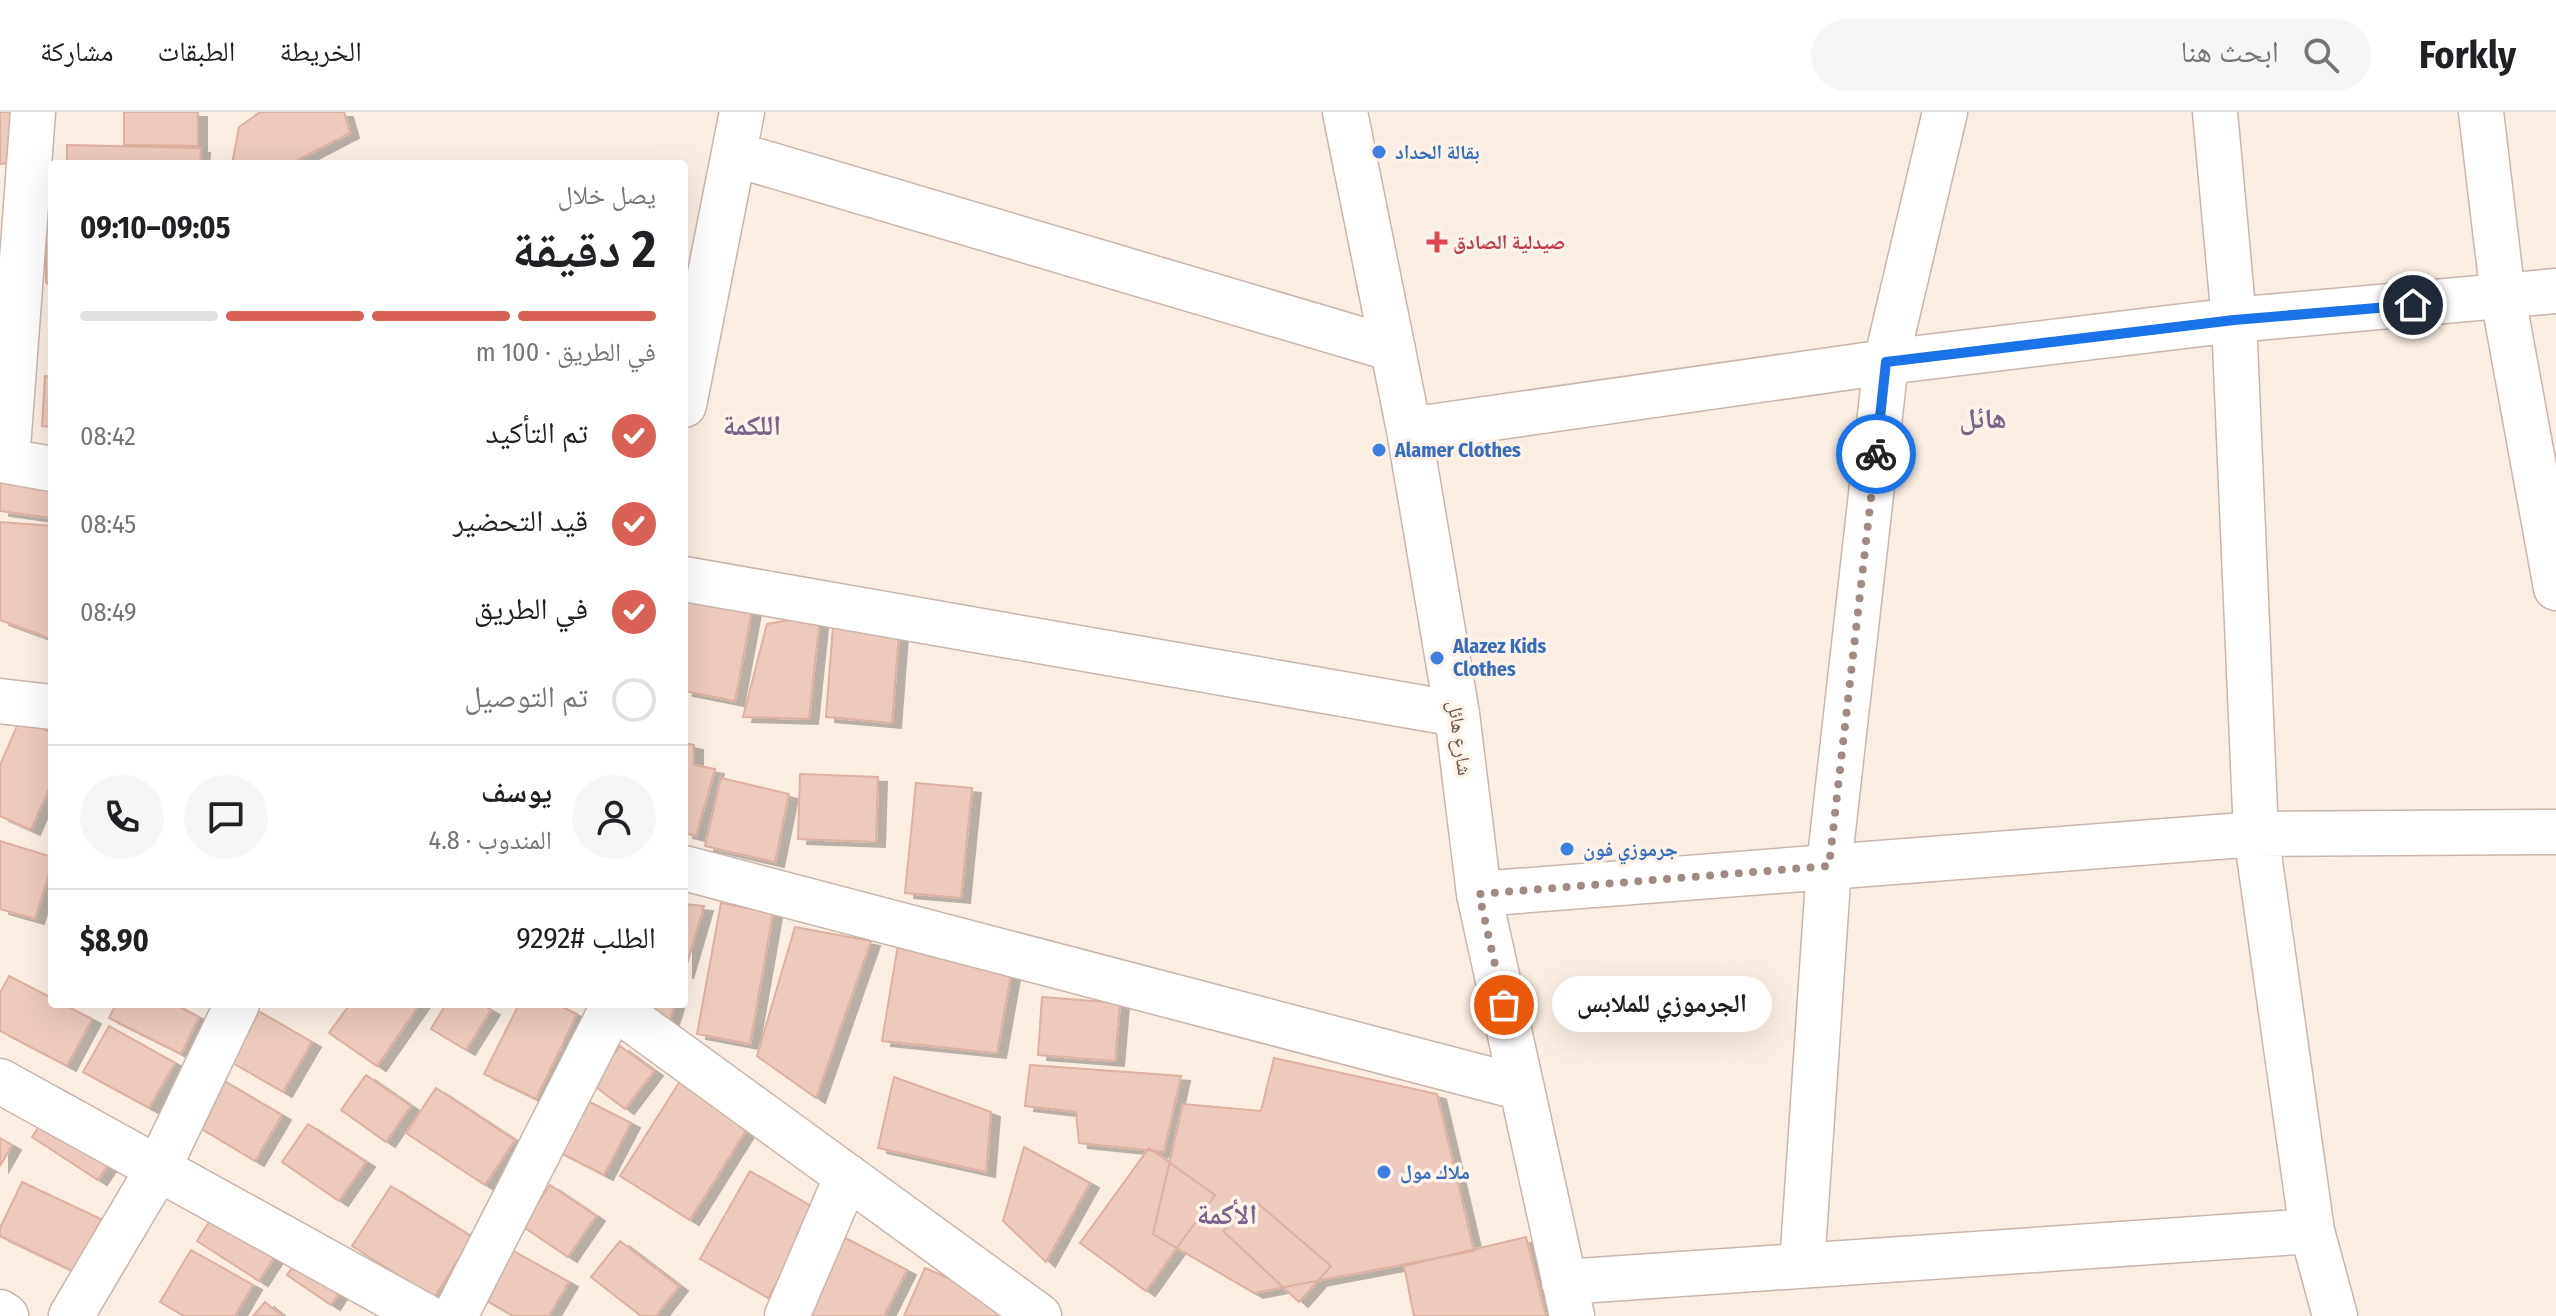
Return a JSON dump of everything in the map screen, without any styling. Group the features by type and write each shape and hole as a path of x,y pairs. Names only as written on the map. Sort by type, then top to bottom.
{"street":[{"path":"33,112 4,460 48,468"},
{"name":"شارع هائل","path":"1345,112 1409,430 1457,714 1479,894 1568,1299"},
{"path":"1802,1266 1829,866 1886,362 1945,112"},
{"path":"2215,112 2234,320 2256,834 2312,1231 2335,1316"},
{"path":"2481,112 2503,297 2556,588"},
{"path":"688,385 738,133 1393,349"},
{"path":"1409,430 1886,362 2234,320 2556,291"},
{"path":"688,580 1457,714"},
{"path":"0,701 48,707"},
{"path":"1479,894 2256,834 2556,832"},
{"path":"688,869 1522,1088"},
{"path":"71,1316 158,1169 235,1008"},
{"path":"455,1316 610,1008"},
{"path":"616,1008 1039,1316"},
{"path":"0,1081 425,1316"},
{"path":"787,1316 847,1176"},
{"path":"1568,1299 1802,1266 2312,1231"},
{"path":"0,1312 6,1316"}],"building":[{"path":"0,112 14,112 9,163 0,164"},
{"path":"124,112 198,112 198,146 124,145"},
{"path":"260,112 344,112 350,133 298,160 233,160 239,127"},
{"path":"67,145 201,148 200,160 67,160"},
{"path":"46,228 48,228 48,284"},
{"path":"45,376 48,376 48,427 42,426"},
{"path":"0,471 48,477 48,517 0,511"},
{"path":"0,522 48,526 48,638 0,620"},
{"path":"688,593 753,605 735,701 688,692"},
{"path":"834,613 900,619 892,723 826,717"},
{"path":"820,615 809,719 743,717 767,624"},
{"path":"20,719 48,731 48,791 31,830 0,816 0,765"},
{"path":"688,744 694,745 694,765 715,769 696,836 688,834"},
{"path":"800,774 878,777 876,842 798,839"},
{"path":"721,778 789,794 775,862 705,846"},
{"path":"916,783 972,788 961,898 905,893"},
{"path":"0,841 48,856 48,877 35,919 0,909"},
{"path":"721,903 773,913 750,1044 697,1034"},
{"path":"688,904 704,906 688,960"},
{"path":"795,927 871,941 816,1098 757,1056"},
{"path":"898,945 1013,964 997,1053 882,1041"},
{"path":"9,976 48,996 48,1008 71,1008 92,1019 67,1066 0,1031 0,993"},
{"path":"1042,997 1120,1003 1115,1061 1038,1055"},
{"path":"114,1008 182,1008 199,1017 181,1054 109,1018"},
{"path":"253,1008 312,1042 283,1092 224,1058"},
{"path":"347,1008 417,1008 377,1066 329,1033"},
{"path":"444,1008 491,1010 466,1050 431,1029"},
{"path":"517,1008 564,1008 577,1014 536,1099 484,1074"},
{"path":"635,1008 674,1008 668,1027"},
{"path":"109,1026 175,1063 149,1108 83,1072"},
{"path":"620,1046 654,1071 625,1109 592,1084"},
{"path":"1274,1058 1437,1094 1474,1251 1254,1293 1153,1234 1183,1104 1261,1111"},
{"path":"1030,1065 1181,1076 1164,1152 1079,1143 1076,1112 1025,1106"},
{"path":"202,1068 282,1115 255,1161 175,1113"},
{"path":"366,1075 411,1106 386,1142 341,1110"},
{"path":"894,1077 991,1112 986,1172 878,1148"},
{"path":"682,1078 752,1121 690,1220 620,1176"},
{"path":"436,1088 515,1140 485,1185 406,1133"},
{"path":"63,1090 130,1132 98,1180 32,1137"},
{"path":"576,1095 631,1123 604,1175 549,1147"},
{"path":"308,1124 366,1162 339,1201 282,1162"},
{"path":"0,1138 12,1145 0,1166"},
{"path":"1024,1147 1090,1183 1046,1262 1003,1221"},
{"path":"1149,1148 1215,1195 1146,1291 1080,1243"},
{"path":"750,1171 818,1210 768,1298 700,1259"},
{"path":"22,1182 101,1219 75,1272 0,1236 0,1228"},
{"path":"550,1185 596,1216 568,1257 522,1226"},
{"path":"391,1186 472,1237 434,1298 352,1246"},
{"path":"228,1192 291,1232 259,1281 197,1241"},
{"path":"1256,1202 1331,1266 1299,1302 1223,1231"},
{"path":"830,1230 907,1270 884,1316 786,1316"},
{"path":"1526,1237 1546,1316 1414,1316 1404,1266"},
{"path":"312,1239 356,1268 331,1305 287,1275"},
{"path":"620,1241 679,1286 656,1316 641,1316 591,1277"},
{"path":"508,1248 569,1282 549,1316 513,1316 480,1297"},
{"path":"191,1250 253,1285 235,1316 184,1316 160,1302"},
{"path":"925,1268 1004,1302 998,1316 904,1316"},
{"path":"265,1302 282,1316 253,1316"}],"way so far":[{"path":"1504,1005 1479,894 1829,866 1876,454"}],"place":[{"name":"بقالة الحداد","path":"1379,152"},
{"name":"صيدلية الصادق","path":"1437,242"},
{"name":"Alamer Clothes","path":"1379,450"},
{"name":"Alazez Kids Clothes","path":"1437,658"},
{"name":"جرموزي فون","path":"1567,849"},
{"name":"الجرموزي للملابس","path":"1504,1005"},
{"name":"ملاك مول","path":"1384,1172"}],"district":[{"name":"هائل","path":"1983,418"},
{"name":"اللكمة","path":"752,425"},
{"name":"الأكمة","path":"1227,1214"}],"route":[{"path":"1876,454 1886,362 2234,320 2413,305"}]}
